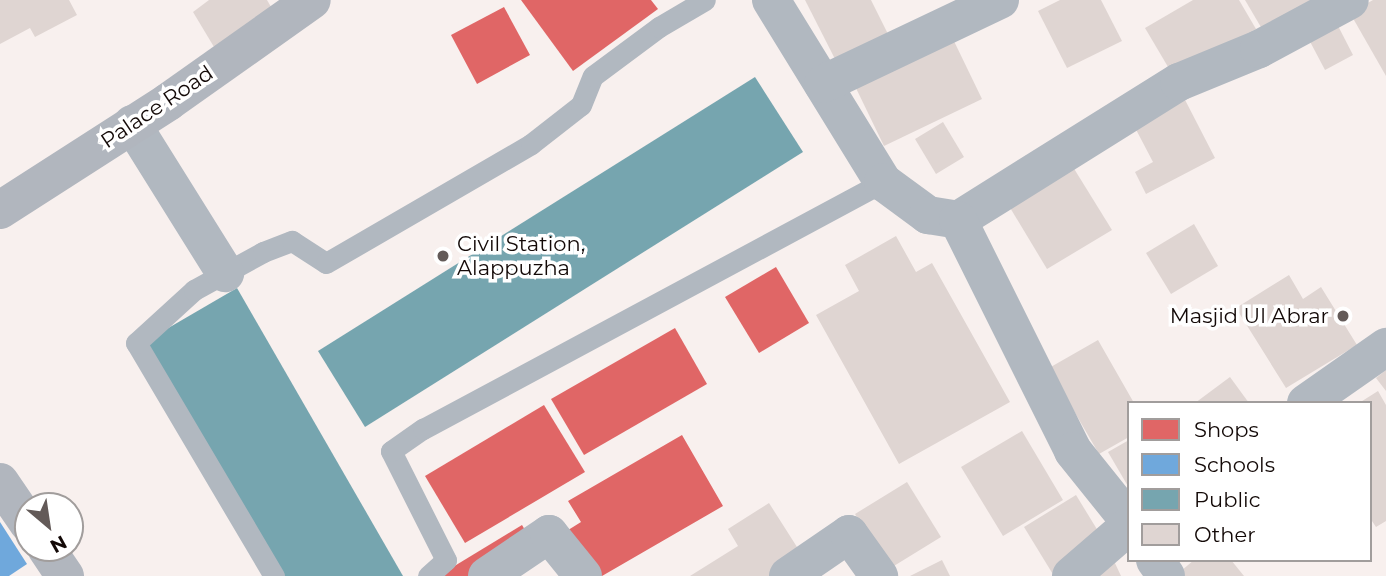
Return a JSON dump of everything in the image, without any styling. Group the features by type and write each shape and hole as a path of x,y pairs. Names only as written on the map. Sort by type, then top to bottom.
{"main road":[{"name":"Palace Road","path":"0,210 132,124 312,0"},
{"path":"0,482 14,502"}],"street":[{"path":"771,0 883,182 928,215 958,220 1179,82 1259,49 1350,0"},
{"path":"823,84 1000,0"},
{"path":"132,124 225,273"},
{"path":"958,220 1073,450 1127,521"},
{"path":"1309,401 1386,347"},
{"path":"1071,576 1127,526"},
{"path":"487,576 549,534 583,576"},
{"path":"788,576 849,534 879,576"}],"lane":[{"path":"274,576 136,343 194,290 225,273 292,241 327,263 531,144 580,105 593,76 659,27 705,0"},
{"path":"428,576 446,560 391,451 423,429 883,182"}],"building: Shops":[{"path":"521,0 651,0 658,9 573,71"},
{"path":"504,7 530,55 477,84 451,35"},
{"path":"776,267 809,323 759,353 725,297"},
{"path":"675,328 707,384 584,455 551,399"},
{"path":"544,405 585,472 465,543 425,476"},
{"path":"682,435 723,506 602,576 591,576 565,532 581,522 568,501"},
{"path":"522,525 537,550 494,576 438,576"}],"building: Schools":[{"path":"0,522 14,544 14,562 27,564 9,576 0,576"}],"building: Public":[{"path":"755,77 803,152 365,427 318,351"},
{"path":"237,288 403,576 282,576 146,341"}],"building: Other":[{"path":"0,0 69,0 77,15 35,37 30,28 0,44"},
{"path":"209,0 267,0 274,12 214,47 193,12"},
{"path":"805,0 871,0 888,34 836,61"},
{"path":"1060,0 1101,0 1122,41 1067,68 1038,11"},
{"path":"1193,0 1239,0 1256,29 1174,77 1145,28"},
{"path":"1245,0 1311,0 1265,34"},
{"path":"1373,0 1386,0 1386,76 1350,13"},
{"path":"1335,20 1353,55 1325,70 1306,34"},
{"path":"952,37 982,99 884,146 854,84"},
{"path":"1182,94 1215,158 1146,194 1135,172 1153,162 1131,120"},
{"path":"943,122 964,157 936,174 915,139"},
{"path":"1073,167 1112,230 1047,269 1009,206"},
{"path":"1194,224 1218,266 1171,294 1146,253"},
{"path":"896,236 916,272 932,263 1010,402 899,464 816,315 859,291 845,265"},
{"path":"1289,275 1303,299 1321,287 1357,345 1286,388 1236,308"},
{"path":"1098,340 1133,401 1127,401 1127,438 1099,454 1049,368"},
{"path":"1386,370 1386,391 1376,378"},
{"path":"1230,377 1248,401 1198,401"},
{"path":"1378,391 1386,405 1386,521 1376,527 1372,521 1372,401 1362,401"},
{"path":"1022,431 1063,500 1003,536 961,467"},
{"path":"1127,441 1127,485 1108,452"},
{"path":"907,482 941,537 889,569 855,514"},
{"path":"1076,495 1106,544 1054,576 1024,527"},
{"path":"769,503 804,558 775,576 690,576 738,546 728,529"},
{"path":"942,560 950,576 910,576"},
{"path":"1114,561 1121,576 1084,576"},
{"path":"1192,562 1233,562 1244,576 1175,576"}],"place":[{"name":"Civil Station, Alappuzha","path":"443,256"},
{"name":"Masjid Ul Abrar","path":"1343,316"}]}
